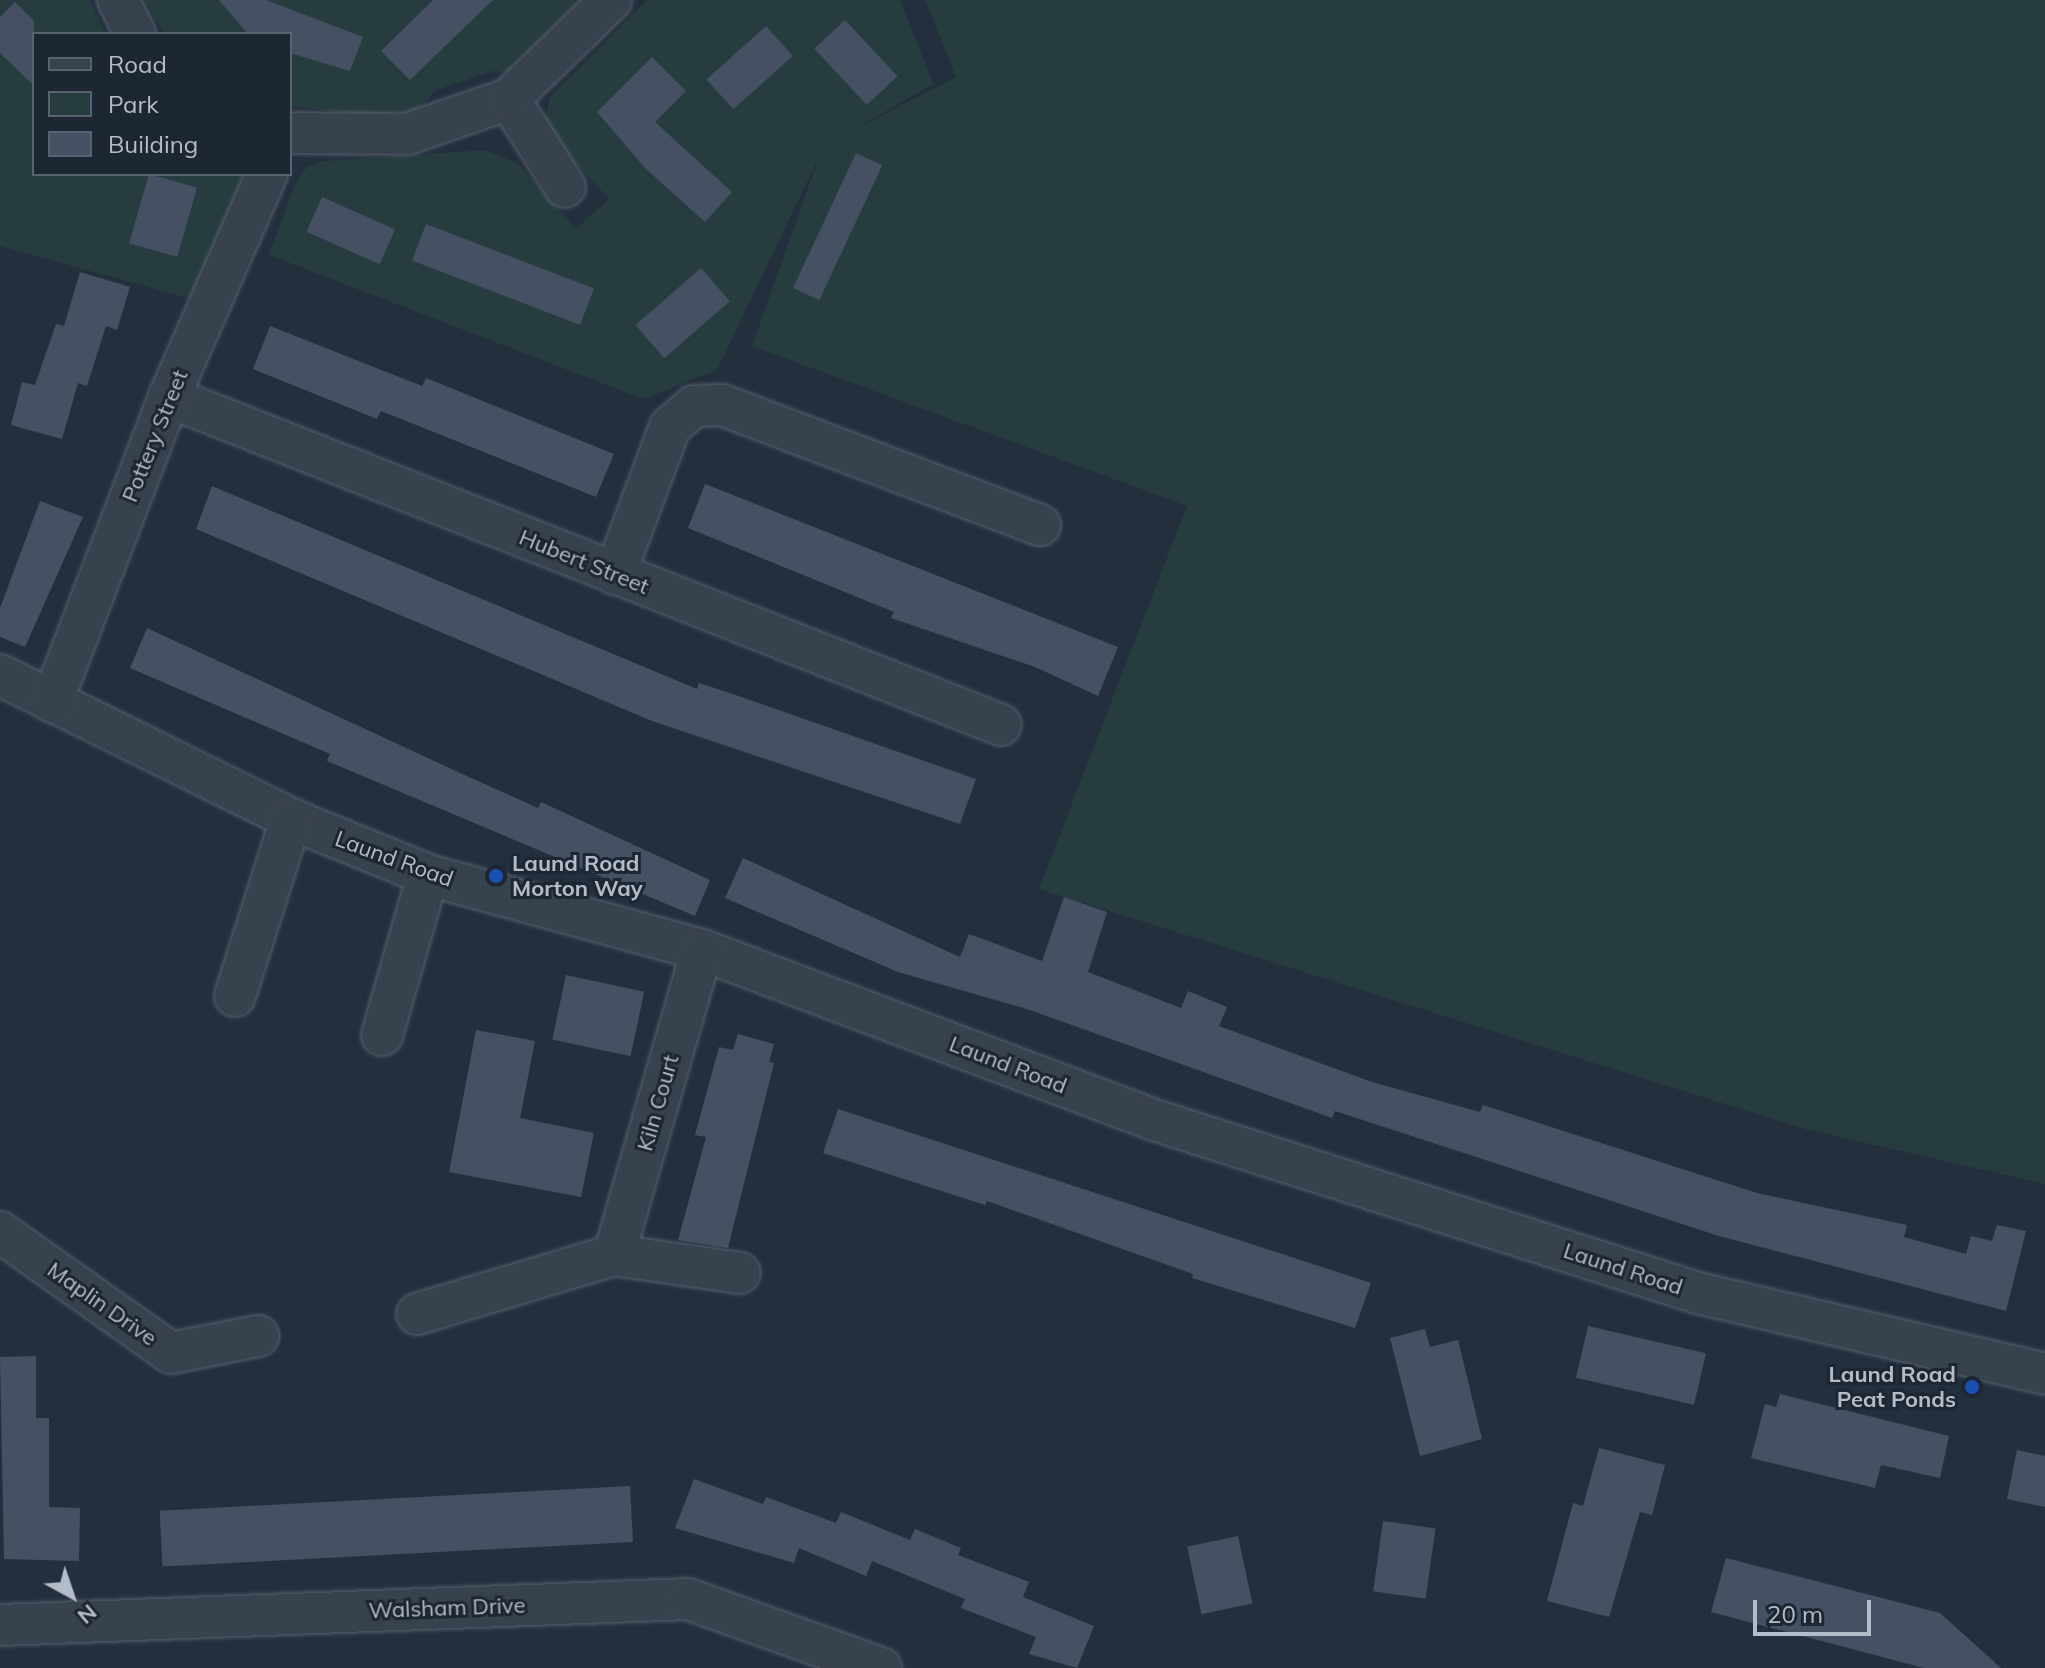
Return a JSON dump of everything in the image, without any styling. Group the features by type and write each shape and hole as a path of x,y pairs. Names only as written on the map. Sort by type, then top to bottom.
{"street":[{"path":"118,0 134,32"},
{"path":"292,133 407,134 509,99 611,0"},
{"path":"509,99 565,187"},
{"name":"Pottery Street","path":"52,702 169,397 266,176"},
{"name":"Hubert Street","path":"169,397 1001,725"},
{"path":"615,574 670,427 694,406 722,405 1040,525"},
{"name":"Laund Road","path":"0,675 291,819 428,875 702,950 1151,1119 1698,1293 2045,1374"},
{"path":"235,996 291,819"},
{"path":"382,1035 428,875"},
{"name":"Kiln Court","path":"614,1255 702,950"},
{"name":"Maplin Drive","path":"0,1232 171,1353 258,1336"},
{"path":"417,1314 614,1255 740,1273"},
{"name":"Walsham Drive","path":"0,1625 688,1599 881,1668"}],"green space":[{"path":"0,0 90,0 104,32 32,32 32,176 243,176 195,300 0,246"},
{"path":"144,0 596,0 515,73 493,71 436,90 417,111 364,115 292,106 292,32 164,32"},
{"path":"647,0 900,0 933,84 850,132 956,77 925,0 2045,0 2045,1184 1805,1129 1039,889 1187,506 752,346 819,157 717,370 643,399 269,255 295,184 307,167 324,161 485,150 519,164 576,229 609,199 555,140 545,120 550,97"}],"building":[{"path":"219,0 266,0 363,37 350,71 292,54 292,32 246,32"},
{"path":"433,0 493,0 410,80 381,51"},
{"path":"15,2 34,21 32,84 0,53 0,17"},
{"path":"845,20 898,76 867,105 814,49"},
{"path":"766,26 793,56 733,109 707,80"},
{"path":"652,57 686,91 655,122 732,192 705,222 645,168 597,112"},
{"path":"856,153 882,165 819,300 793,288"},
{"path":"148,176 197,188 177,257 129,243"},
{"path":"322,197 395,230 380,264 307,232"},
{"path":"426,224 594,289 580,325 412,260"},
{"path":"701,268 730,301 664,358 635,325"},
{"path":"80,272 130,287 117,330 106,326 87,386 78,383 62,439 11,425 22,382 35,385 56,324 64,326"},
{"path":"270,326 422,386 426,378 614,454 596,497 381,411 377,419 253,369"},
{"path":"705,484 1118,647 1098,696 1035,667 891,618 894,612 688,528"},
{"path":"212,486 697,689 699,683 730,693 976,779 960,824 652,721 196,529"},
{"path":"40,501 83,517 25,647 0,637 0,608"},
{"path":"147,628 538,808 541,802 710,880 695,916 327,761 330,754 130,668"},
{"path":"743,858 960,957 969,934 1042,961 1064,897 1107,912 1088,972 1181,1008 1188,991 1227,1007 1219,1026 1372,1082 1480,1112 1483,1105 1757,1193 1907,1225 1904,1237 1966,1254 1971,1236 1992,1241 1997,1225 2026,1231 2006,1311 1719,1236 1335,1111 1332,1118 1027,1009 898,972 725,898"},
{"path":"566,975 644,992 631,1056 552,1040"},
{"path":"476,1030 535,1041 520,1118 594,1133 581,1197 449,1172"},
{"path":"738,1034 774,1044 769,1062 774,1063 728,1248 678,1240 706,1137 695,1135 719,1047 733,1050"},
{"path":"838,1109 1371,1283 1355,1328 1192,1278 1193,1274 987,1201 985,1205 823,1153"},
{"path":"1588,1326 1706,1353 1694,1405 1576,1378"},
{"path":"1425,1329 1430,1347 1458,1340 1482,1439 1420,1456 1390,1338"},
{"path":"36,1356 36,1418 49,1418 49,1507 80,1508 79,1561 4,1559 0,1357"},
{"path":"1780,1394 1949,1436 1940,1478 1881,1465 1875,1488 1751,1458 1765,1404 1776,1407"},
{"path":"1599,1448 1665,1465 1652,1515 1640,1512 1609,1617 1547,1601 1573,1503 1583,1506"},
{"path":"2017,1450 2045,1456 2045,1507 2007,1499"},
{"path":"694,1479 763,1504 766,1497 836,1523 841,1512 910,1540 915,1529 961,1548 958,1555 1029,1582 1023,1597 1094,1626 1077,1668 1029,1654 1036,1637 961,1608 965,1599 872,1561 866,1576 799,1548 794,1563 675,1528"},
{"path":"630,1486 633,1542 163,1567 160,1511"},
{"path":"1383,1521 1435,1528 1426,1599 1373,1591"},
{"path":"1238,1536 1252,1603 1201,1614 1187,1547"},
{"path":"1726,1558 1940,1613 2001,1668 1924,1668 1711,1612"}],"place":[{"name":"Laund Road Morton Way","path":"496,876"},
{"name":"Laund Road Peat Ponds","path":"1972,1387"}]}
